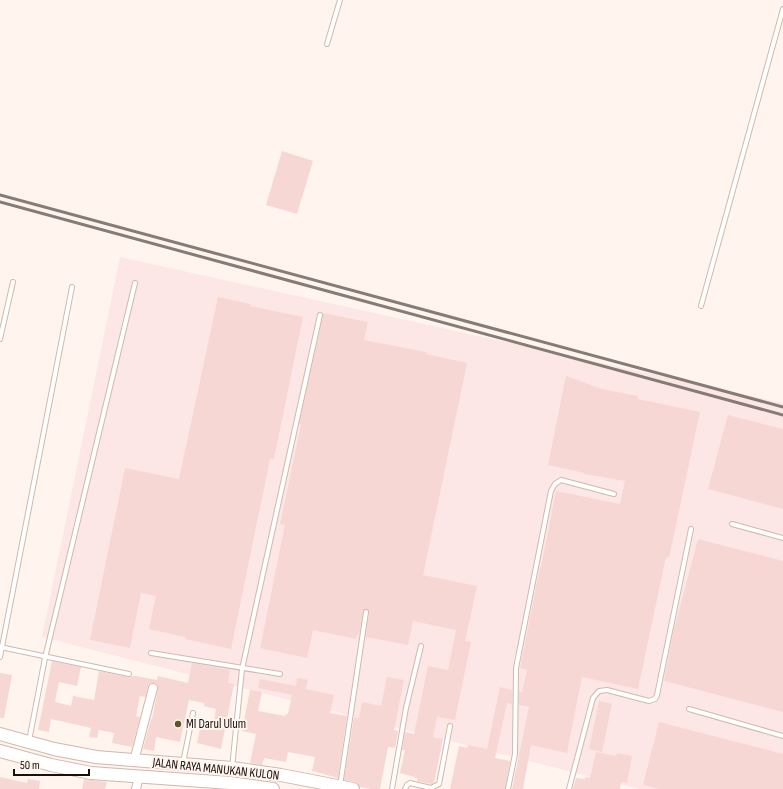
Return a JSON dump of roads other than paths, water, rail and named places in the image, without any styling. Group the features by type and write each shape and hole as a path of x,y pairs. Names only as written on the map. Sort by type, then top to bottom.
{"main road":[{"name":"JALAN RAYA MANUKAN KULON","path":"0,734 96,757 232,768 281,775 353,789"},
{"name":"JALAN RAYA MANUKAN KULON","path":"0,751 51,765 91,773 230,783 273,789"},
{"path":"181,780 183,764"}],"street":[{"path":"134,760 153,688"},
{"path":"136,789 139,776"}],"lane":[{"path":"327,44 340,0"},
{"path":"701,306 783,9"},
{"path":"0,339 13,282"},
{"path":"29,742 45,658 135,283"},
{"path":"0,657 72,287"},
{"path":"232,768 242,669 320,315"},
{"path":"508,789 515,754 516,668 551,491 555,484 561,480 614,494"},
{"path":"732,524 783,538"},
{"path":"569,789 593,698 599,691 607,690 649,701 655,699 657,695 691,529"},
{"path":"340,786 366,612"},
{"path":"392,789 406,708 421,646"},
{"path":"1,647 45,658 129,674"},
{"path":"151,653 280,674"},
{"path":"689,709 783,736"},
{"path":"183,764 192,713"},
{"path":"405,789 407,784 410,783 431,788 439,784 450,726"}],"railway":[{"path":"0,195 783,407"},
{"path":"0,202 783,415"}],"place":[{"name":"MI Darul Ulum","path":"178,724"}]}
